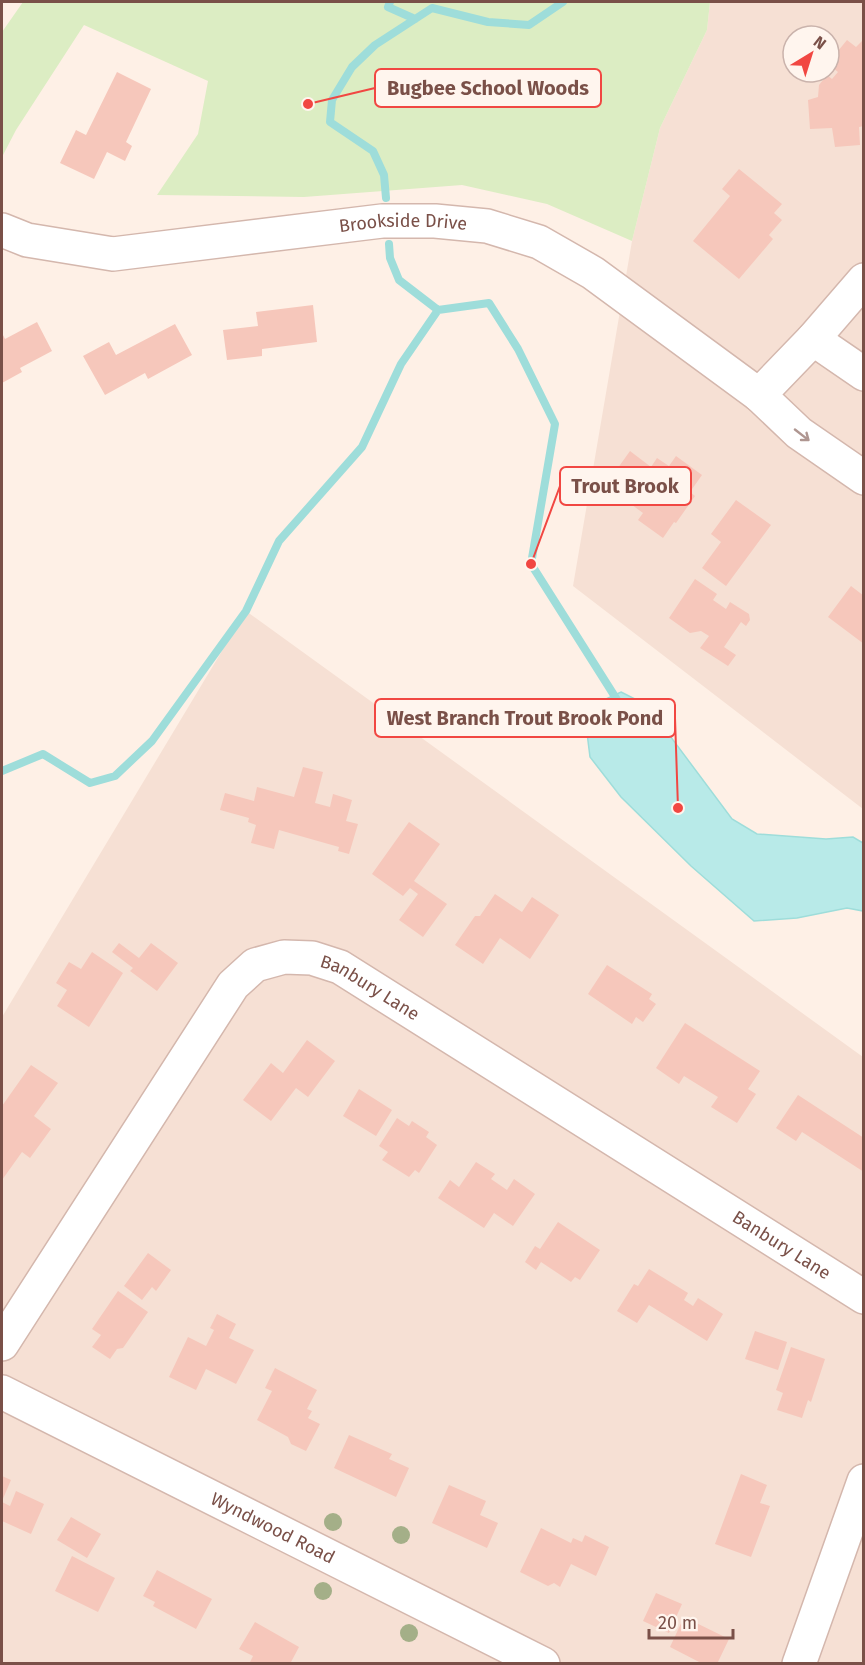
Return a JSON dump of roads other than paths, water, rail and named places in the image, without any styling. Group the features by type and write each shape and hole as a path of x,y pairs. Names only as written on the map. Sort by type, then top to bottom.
{"street":[{"name":"Brookside Drive","path":"2,230 27,240 113,254 382,221 435,221 487,226 539,242 593,273 759,395 799,433 864,478"},
{"path":"759,395 813,339 864,280"},
{"path":"813,339 864,374"},
{"name":"Banbury Lane","path":"2,1344 234,985 255,965 284,957 312,958 340,967 864,1297"},
{"name":"Wyndwood Road","path":"2,1392 543,1664"},
{"path":"799,1664 864,1480"}],"water":[{"path":"621,692 647,705 732,819 757,834 826,839 853,837 863,843 863,911 847,908 797,918 754,921 691,866 621,797 590,757 586,725 597,703"}],"waterway":[{"path":"390,2 388,7 415,19"},
{"path":"386,198 384,175 373,151 330,122 332,100 352,67 375,45 432,8 488,22 529,25 563,2"},
{"path":"389,244 390,258 399,280 438,310"},
{"path":"2,771 43,754 90,783 115,776 152,741 246,611 279,541 362,447 401,364 438,310 489,303 518,349 555,424 531,564 619,703"}],"place":[{"name":"Bugbee School Woods","path":"308,104"},
{"name":"Trout Brook","path":"531,564"},
{"name":"West Branch Trout Brook Pond","path":"678,808"}]}
